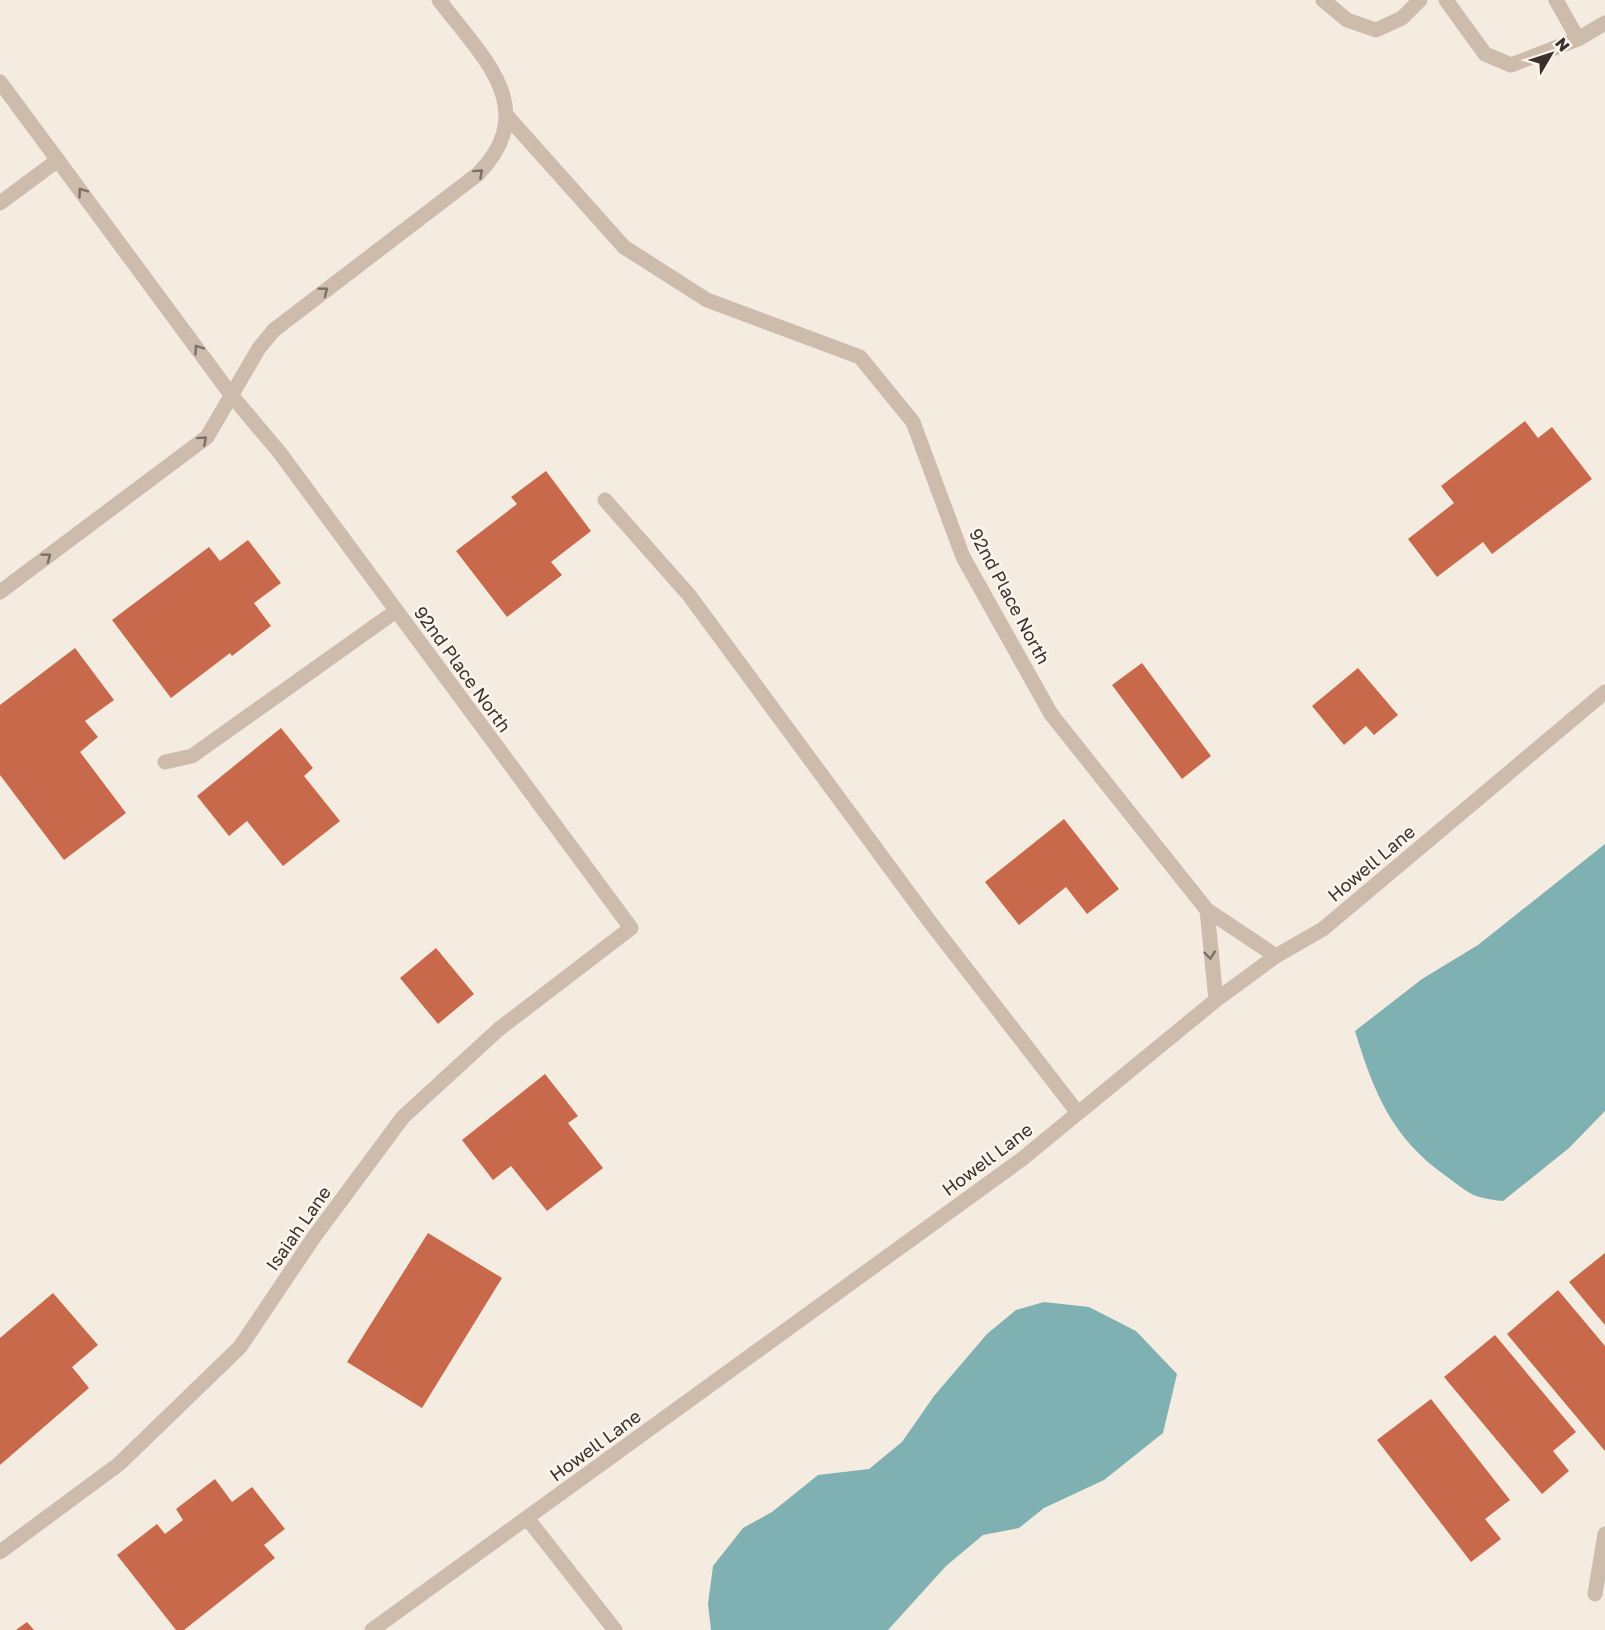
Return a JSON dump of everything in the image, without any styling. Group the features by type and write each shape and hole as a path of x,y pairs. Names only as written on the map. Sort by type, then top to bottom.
{"street":[{"path":"0,592 207,437 259,348 274,330 478,174 495,157 503,142 507,116 502,91 491,70 440,0"},
{"path":"1323,0 1347,20 1376,30 1402,18 1420,0"},
{"path":"1446,0 1485,54 1511,65 1578,39 1605,23"},
{"path":"1556,0 1578,39"},
{"name":"92nd Place North","path":"0,82 631,928"},
{"name":"92nd Place North","path":"507,116 624,247 707,300 860,357 912,422 963,557 1050,714 1207,910 1276,956"},
{"path":"0,203 58,160"},
{"path":"605,500 689,595 909,893 1078,1113"},
{"path":"165,762 192,756 396,611"},
{"name":"Howell Lane","path":"372,1630 1022,1159 1215,1000 1276,956 1323,929 1605,692"},
{"path":"1207,910 1215,1000"},
{"name":"Isaiah Lane","path":"0,1552 119,1464 240,1347 314,1237 403,1118 499,1029 631,928"},
{"path":"527,1518 615,1630"},
{"path":"1595,1594 1605,1534"}],"water":[{"path":"1605,844 1605,1111 1569,1148 1503,1201 1478,1197 1427,1161 1398,1130 1378,1094 1355,1031 1422,979 1478,945"},
{"path":"1044,1302 1089,1307 1136,1331 1177,1374 1163,1433 1104,1480 1044,1508 1019,1528 983,1535 946,1566 888,1630 711,1630 708,1604 713,1566 743,1528 772,1512 818,1475 869,1469 902,1442 934,1396 987,1334 1016,1310"}],"building":[{"path":"1525,421 1538,438 1552,427 1592,479 1492,554 1483,542 1437,577 1408,539 1454,503 1441,486"},
{"path":"546,471 591,531 551,562 562,575 507,617 456,551 517,504 511,497"},
{"path":"248,540 281,583 254,603 271,626 232,656 230,653 171,698 112,620 209,547 220,561"},
{"path":"75,648 114,700 85,721 98,737 80,752 126,813 64,860 0,775 0,705"},
{"path":"1142,663 1211,756 1182,779 1112,685"},
{"path":"1358,668 1398,715 1374,735 1366,726 1344,745 1312,706"},
{"path":"281,728 313,768 304,776 340,821 283,866 247,821 229,836 197,796"},
{"path":"1064,819 1119,889 1087,914 1066,887 1019,925 985,882"},
{"path":"436,948 474,994 438,1024 400,978"},
{"path":"545,1074 578,1116 568,1123 603,1168 547,1211 511,1166 493,1180 462,1140"},
{"path":"428,1233 502,1278 422,1408 347,1362"},
{"path":"1605,1253 1605,1325 1569,1282"},
{"path":"1558,1290 1605,1346 1605,1451 1507,1334"},
{"path":"53,1293 98,1345 72,1367 89,1388 0,1465 0,1338"},
{"path":"1495,1335 1576,1432 1553,1451 1569,1471 1542,1494 1444,1377"},
{"path":"1431,1399 1510,1500 1485,1519 1501,1539 1471,1562 1377,1440"},
{"path":"215,1479 232,1502 252,1487 285,1529 264,1545 275,1558 184,1630 176,1630 117,1555 157,1524 165,1534 183,1520 176,1509"},
{"path":"27,1622 34,1630 16,1630"}]}
